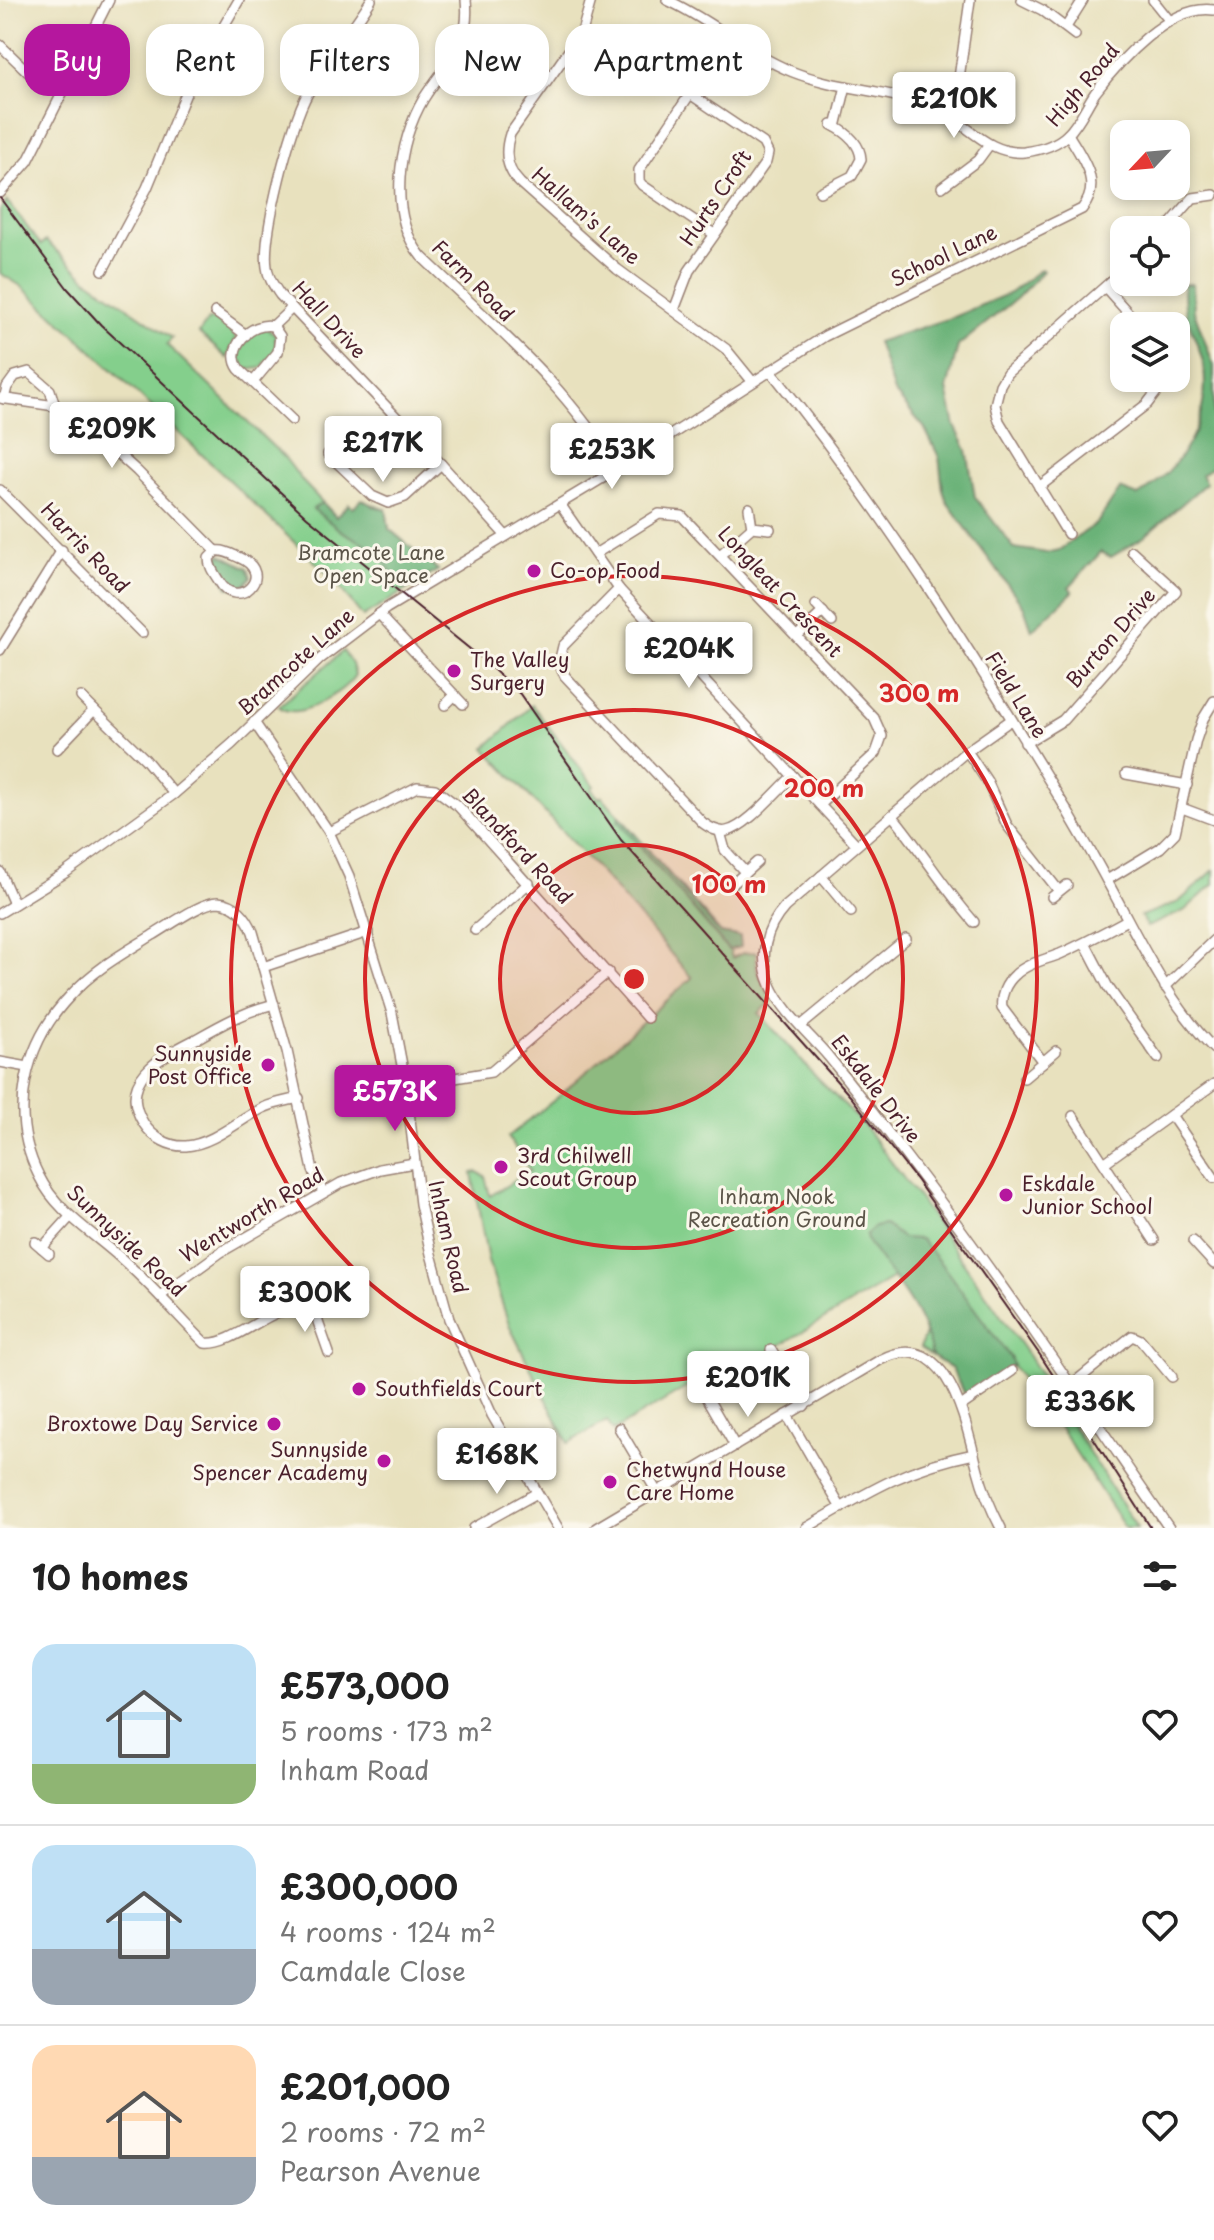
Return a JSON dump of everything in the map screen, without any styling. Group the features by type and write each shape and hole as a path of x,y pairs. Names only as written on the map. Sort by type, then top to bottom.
{"street":[{"path":"97,24 109,0"},
{"path":"103,270 147,188 194,76 239,0"},
{"name":"Hall Drive","path":"371,0 303,103 284,160 266,265 272,284 292,308 506,536"},
{"name":"Farm Road","path":"466,0 464,39 424,99 408,136 401,189 406,232 421,256 569,401 594,433 616,470"},
{"name":"Hallam's Lane","path":"591,0 582,32 514,126 508,141 510,171 617,269 726,349 752,381"},
{"name":"High Road","path":"667,0 710,24"},
{"path":"942,111 959,78 970,0"},
{"path":"1022,0 1075,35"},
{"path":"1066,27 1083,0"},
{"path":"1153,0 1169,20"},
{"name":"High Road","path":"771,61 808,77 887,93 942,111 989,145 1011,152 1032,151 1053,144 1068,134 1102,84 1169,20 1193,4 1214,10"},
{"path":"0,45 24,68"},
{"path":"827,192 852,176 861,159 857,145 834,126 846,86"},
{"path":"0,193 28,161 62,96"},
{"path":"689,96 638,176 642,185 714,234"},
{"name":"Hurts Croft","path":"674,310 689,271 766,162 768,153 763,143 693,96"},
{"name":"School Lane","path":"752,381 854,320 1082,209 1092,189 1091,176 1068,134"},
{"path":"942,187 978,160 989,145"},
{"path":"1177,216 1193,198 1214,195"},
{"path":"1068,534 999,421 995,405 1007,373 1110,283"},
{"path":"1105,287 1127,312"},
{"path":"292,308 273,326 258,325 246,335 235,350 234,360 235,365 292,420"},
{"path":"215,312 246,335"},
{"path":"253,382 280,348 280,336 273,326"},
{"name":"Field Lane","path":"770,370 902,548 1025,743 1107,880 1165,987 1214,1049"},
{"path":"55,406 50,390 29,372 15,376 2,398 55,406 74,414 105,440 216,551 224,551 252,566 256,577 247,590 236,594 224,589 209,565 209,558 216,551"},
{"name":"Bramcote Lane","path":"0,913 65,873 174,794 212,763 320,659 379,614 616,470 752,381"},
{"path":"1039,487 1147,404 1156,392"},
{"path":"328,454 372,496 388,503 405,497 441,464"},
{"name":"Harris Road","path":"0,490 142,633"},
{"path":"560,504 619,589 857,845"},
{"path":"749,508 752,527"},
{"name":"Longleat Crescent","path":"595,554 654,516 665,513 686,519 874,718 882,736 876,753 820,805"},
{"path":"720,555 752,527 770,529"},
{"path":"0,650 62,550"},
{"name":"Burton Drive","path":"1025,743 1063,720 1176,591 1132,551"},
{"path":"619,589 563,646 561,671 703,823 720,832 740,825 793,776"},
{"path":"797,636 820,608 832,622"},
{"path":"379,614 463,704"},
{"path":"445,705 455,695"},
{"path":"81,697 145,759 174,794"},
{"path":"1107,880 1170,840 1177,828 1201,724 1214,701"},
{"path":"57,749 94,710"},
{"name":"Eskdale Drive","path":"1011,720 967,751 777,915 764,949 766,968 771,986 917,1171 1042,1342 1169,1528"},
{"name":"Inham Road","path":"254,722 329,832 349,876 392,1013 406,1086 414,1163 431,1254 449,1319 492,1415 558,1528"},
{"path":"57,732 66,740"},
{"path":"967,751 987,781 1007,825 1059,891"},
{"path":"1139,776 1141,764"},
{"path":"1126,774 1187,785"},
{"name":"Blandford Road","path":"329,832 414,788 435,789 459,807 647,1018"},
{"path":"1182,808 1214,820"},
{"path":"892,815 929,861 949,894 974,922"},
{"path":"720,832 725,850 745,872"},
{"path":"735,882 757,862"},
{"path":"0,872 14,904"},
{"path":"821,876 851,912"},
{"path":"475,930 529,883"},
{"name":"Sunnyside Road","path":"317,1308 282,1311 253,1323 222,1342 205,1343 117,1254 70,1217 39,1177 25,1138 22,1102 28,1067 41,1033 70,995 128,951 204,906 218,902 227,904 244,915 253,932 299,1098 313,1170 323,1192"},
{"path":"1043,1062 1005,1013 1001,999 1008,983 1017,973 1085,943 1127,920"},
{"path":"263,967 368,932"},
{"path":"802,1025 906,939"},
{"path":"1165,987 1214,940"},
{"path":"1085,943 1108,987 1158,1058"},
{"path":"406,1086 491,1072 608,972"},
{"path":"274,1004 237,1016 152,1064 139,1084 138,1110 153,1134 168,1143 185,1146 202,1142 263,1109 299,1098"},
{"path":"1024,1078 1056,1051"},
{"path":"0,1062 28,1067"},
{"path":"1104,1163 1214,1084"},
{"path":"1171,1115 1214,1178"},
{"path":"1073,1116 1154,1240"},
{"name":"Wentworth Road","path":"160,1296 221,1252 323,1192 357,1176 414,1163"},
{"path":"42,1248 70,1217"},
{"path":"1193,1241 1214,1264"},
{"path":"345,1285 360,1308"},
{"path":"329,1353 318,1322 317,1308 351,1298"},
{"path":"1070,1386 1132,1336 1141,1340 1172,1377"},
{"path":"771,1350 804,1406"},
{"path":"596,1528 891,1355 912,1353 930,1360 939,1368 961,1406 982,1485 1001,1528"},
{"path":"961,1406 1012,1371"},
{"path":"700,1385 735,1446"},
{"path":"787,1415 841,1508"},
{"path":"619,1428 657,1492"},
{"path":"806,1528 899,1475 974,1454"},
{"path":"474,1528 537,1493"},
{"path":"614,1517 620,1528"}],"green space":[{"name":"Bramcote Lane Open Space","path":"7,201 41,245 46,241 87,279 172,338 167,345 285,458 344,525 369,503 386,509 389,529 438,570 363,617 333,579 99,357 21,286 0,273 0,210"},
{"path":"1041,269 1043,271 1017,298 958,346 947,389 955,426 967,450 975,497 1014,548 1047,553 1059,550 1097,523 1120,489 1138,496 1179,458 1197,425 1205,388 1202,357 1190,326 1190,312 1186,312 1184,296 1190,296 1190,284 1193,284 1194,311 1214,366 1214,466 1201,475 1206,483 1144,537 1111,557 1101,552 1069,587 1073,592 1032,630 1024,607 947,502 939,457 924,427 894,392 877,342 951,318 1010,293"},
{"path":"208,320 228,328 236,339 227,358 199,333"},
{"path":"267,328 275,334 276,349 261,368 246,370 239,360 241,350 256,330"},
{"path":"362,499 386,509 389,529 438,570 405,590 367,545 341,531 313,509 324,504 336,517 349,504 353,508"},
{"path":"221,554 248,568 251,577 246,584 237,589 228,587 214,562"},
{"path":"343,651 355,675 341,690 307,709 286,711 279,706"},
{"name":"Inham Nook Recreation Ground","path":"532,705 594,786 591,789 599,798 602,796 727,940 732,958 756,952 757,971 773,1001 759,1013 862,1123 917,1196 1028,1355 1137,1528 1125,1528 1042,1400 1037,1402 1013,1366 965,1396 952,1369 920,1348 927,1327 895,1277 742,1368 735,1359 613,1431 607,1421 568,1443 510,1327 488,1261 472,1173 485,1176 490,1196 530,1171 508,1137 558,1097 692,978 609,882 485,748"},
{"path":"619,816 720,933 740,936 741,947 728,950 618,821"},
{"path":"1214,870 1214,884 1184,911 1147,927 1141,916 1179,902"},
{"path":"885,1225 902,1238 920,1239 943,1266 1013,1365 965,1396 952,1369 932,1356 914,1309 867,1241 866,1235 874,1227"}],"tram line":[{"path":"0,198 68,289 101,325 307,517 481,658 520,694 621,840 851,1097 917,1181 1040,1355 1151,1528"}],"place":[{"name":"Co-op Food","path":"534,571"},
{"name":"The Valley Surgery","path":"454,671"},
{"name":"Sunnyside Post Office","path":"268,1065"},
{"name":"3rd Chilwell Scout Group","path":"501,1167"},
{"name":"Eskdale Junior School","path":"1006,1195"},
{"name":"Southfields Court","path":"359,1389"},
{"name":"Broxtowe Day Service","path":"274,1424"},
{"name":"Sunnyside Spencer Academy","path":"384,1461"},
{"name":"Chetwynd House Care Home","path":"610,1482"}]}
